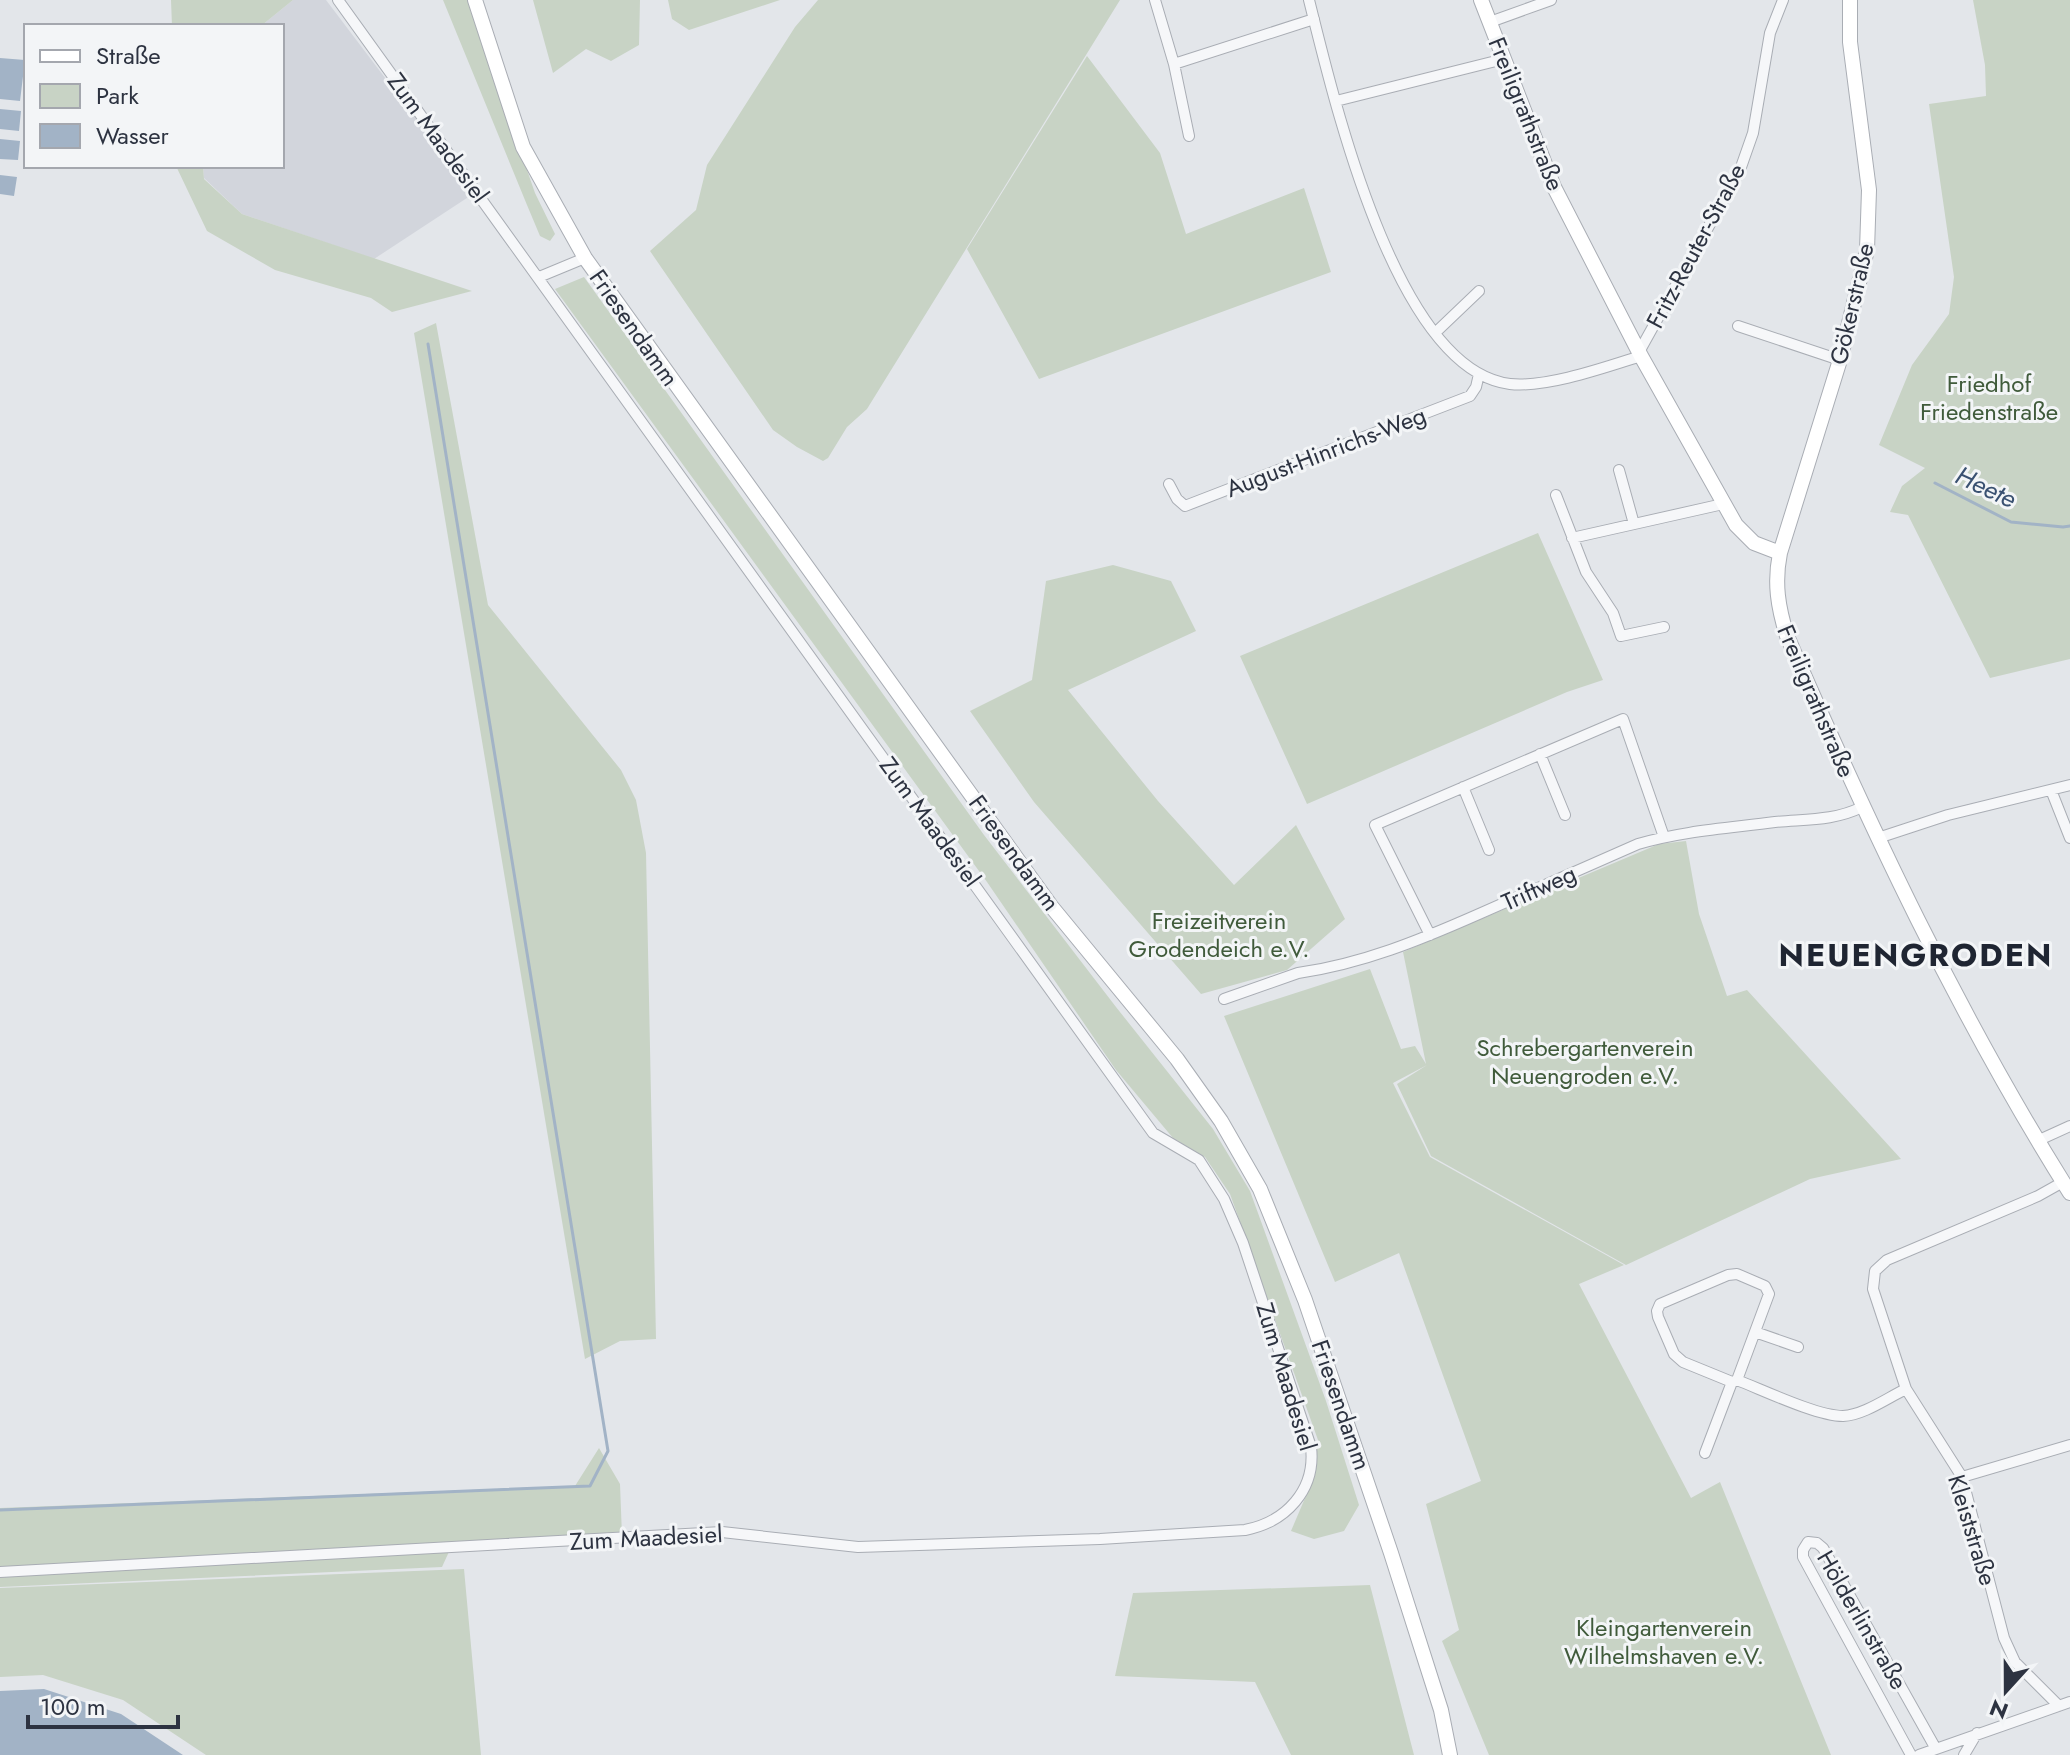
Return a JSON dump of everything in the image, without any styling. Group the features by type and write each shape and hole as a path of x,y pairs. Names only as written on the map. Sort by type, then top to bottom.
{"main road":[{"name":"Friesendamm","path":"475,0 523,147 585,258 1051,906 1177,1059 1237,1148 1260,1189 1305,1300 1429,1670 1450,1755"},
{"name":"Freiligrathstraße","path":"1481,0 1554,187 1640,354 1723,504 1744,535 1754,543 1780,553 1777,595 1787,636 1862,807 2003,1082 2066,1188"},
{"name":"Gökerstraße","path":"1780,553 1840,360 1859,291 1869,231 1866,159 1850,42 1850,0"}],"street":[{"name":"Zum Maadesiel","path":"0,1572 722,1532 858,1547 1100,1539 1245,1530 1267,1525 1293,1506 1306,1483 1312,1459 1311,1447 1238,1232 1206,1167 1189,1153 1153,1133 338,0"},
{"path":"1155,0 1174,64 1189,136"},
{"path":"1309,0 1355,168 1398,275 1425,321 1450,352 1479,374 1512,384 1566,378 1640,354"},
{"path":"1490,22 1551,0"},
{"name":"Fritz-Reuter-Straße","path":"1640,354 1740,170 1753,133 1766,49 1783,0"},
{"path":"1174,64 1314,19"},
{"path":"1336,101 1504,59"},
{"path":"539,277 585,258"},
{"path":"1435,333 1479,291"},
{"path":"1738,326 1840,360"},
{"name":"August-Hinrichs-Weg","path":"1169,484 1185,506 1470,396 1479,374"},
{"path":"1619,470 1634,524"},
{"path":"1556,495 1586,572 1613,613 1621,636 1664,627"},
{"path":"1572,538 1723,504"},
{"path":"1430,935 1375,825 1623,719 1664,837"},
{"path":"1540,754 1565,815"},
{"path":"1878,838 1948,815 2070,785"},
{"path":"1463,787 1489,850"},
{"path":"2051,790 2070,838"},
{"name":"Triftweg","path":"1224,999 1298,973 1311,973 1371,958 1638,844 1664,837 1833,818 1862,807"},
{"path":"2037,1141 2070,1126"},
{"name":"Kleiststraße","path":"2064,1704 2015,1662 2004,1638 1962,1477 1906,1389 1873,1289 1875,1271 1887,1260 2038,1196 2066,1188"},
{"path":"1705,1453 1734,1381 1755,1332 1769,1294 1765,1286 1737,1274 1728,1275 1660,1304 1657,1311 1674,1354 1683,1362 1734,1381 1828,1414 1845,1416 1861,1411 1906,1389"},
{"path":"1755,1332 1798,1347"},
{"path":"1962,1477 2070,1445"},
{"name":"Hölderlinstraße","path":"1911,1755 1803,1557 1808,1542 1817,1543 1823,1548 1940,1748"},
{"path":"1919,1755 2064,1704"},
{"path":"1964,1755 1977,1733"},
{"path":"1940,1748 1955,1755"}],"shaded area":[{"path":"293,0 326,0 473,194 374,259 242,214 204,178 203,168 284,168 284,24 263,24"}],"green space":[{"path":"171,0 293,0 263,24 172,24"},
{"path":"443,0 468,0 535,193 555,234 550,241 540,236"},
{"path":"533,0 640,0 639,45 611,61 586,49 553,73"},
{"path":"668,0 780,0 689,30 672,19"},
{"path":"818,0 1120,0 867,409 847,427 823,461 773,430 650,251 696,210 707,165 795,27"},
{"name":"Friedhof Friedenstraße","path":"1973,0 2070,0 2070,659 1990,678 1908,515 1890,512 1902,486 1925,468 1879,445 1912,365 1949,314 1954,277 1929,104 1986,96 1985,65"},
{"path":"1087,56 1160,153 1186,234 1304,188 1331,272 1039,379 967,249"},
{"path":"177,168 203,168 204,179 242,214 472,291 392,312 371,298 275,270 207,231"},
{"path":"584,277 984,835 1213,1129 1250,1191 1326,1401 1359,1505 1344,1531 1314,1539 1291,1531 1314,1477 1318,1440 1230,1194 1205,1157 1173,1138 1116,1070 987,882 555,289"},
{"path":"436,323 488,605 621,770 636,800 646,853 656,1339 620,1341 585,1359 414,333"},
{"path":"1538,533 1603,680 1567,692 1307,804 1240,656"},
{"name":"Freizeitverein Grodendeich e.V.","path":"1113,565 1171,581 1196,631 1068,690 1158,801 1234,885 1296,825 1345,919 1287,970 1201,994 1034,802 970,711 1032,680 1046,581"},
{"path":"1686,841 1699,914 1727,996 1747,990 1901,1159 1810,1179 1626,1265 1431,1156 1397,1084 1427,1065 1393,1083 1430,1157 1624,1265 1579,1284 1691,1498 1720,1482 1831,1755 1489,1755 1442,1641 1459,1630 1426,1504 1481,1481 1399,1253 1335,1282 1224,1016 1370,969 1401,1049 1415,1046 1426,1064 1403,952 1659,844"},
{"path":"599,1448 620,1484 622,1536 453,1543 442,1567 0,1587 0,1508 575,1486"},
{"path":"464,1569 481,1755 206,1755 123,1700 43,1675 0,1677 0,1588"},
{"path":"1370,1585 1414,1755 1291,1755 1255,1682 1115,1676 1133,1593"}],"water":[{"path":"0,58 24,60 20,101 0,99"},
{"path":"0,109 21,111 19,131 0,129"},
{"path":"0,139 20,141 18,160 0,159"},
{"path":"0,175 17,177 14,196 0,194"},
{"path":"44,1689 121,1714 183,1755 0,1755 0,1691"}],"waterway":[{"path":"0,1510 590,1486 608,1451 428,344"},
{"name":"Heete","path":"1935,483 2011,522 2070,526"}],"district":[{"name":"NEUENGRODEN","path":"1916,955"}],"park label":[{"name":"Schrebergartenverein Neuengroden e.V.","path":"1585,1062"},
{"name":"Kleingartenverein Wilhelmshaven e.V.","path":"1664,1642"}]}
